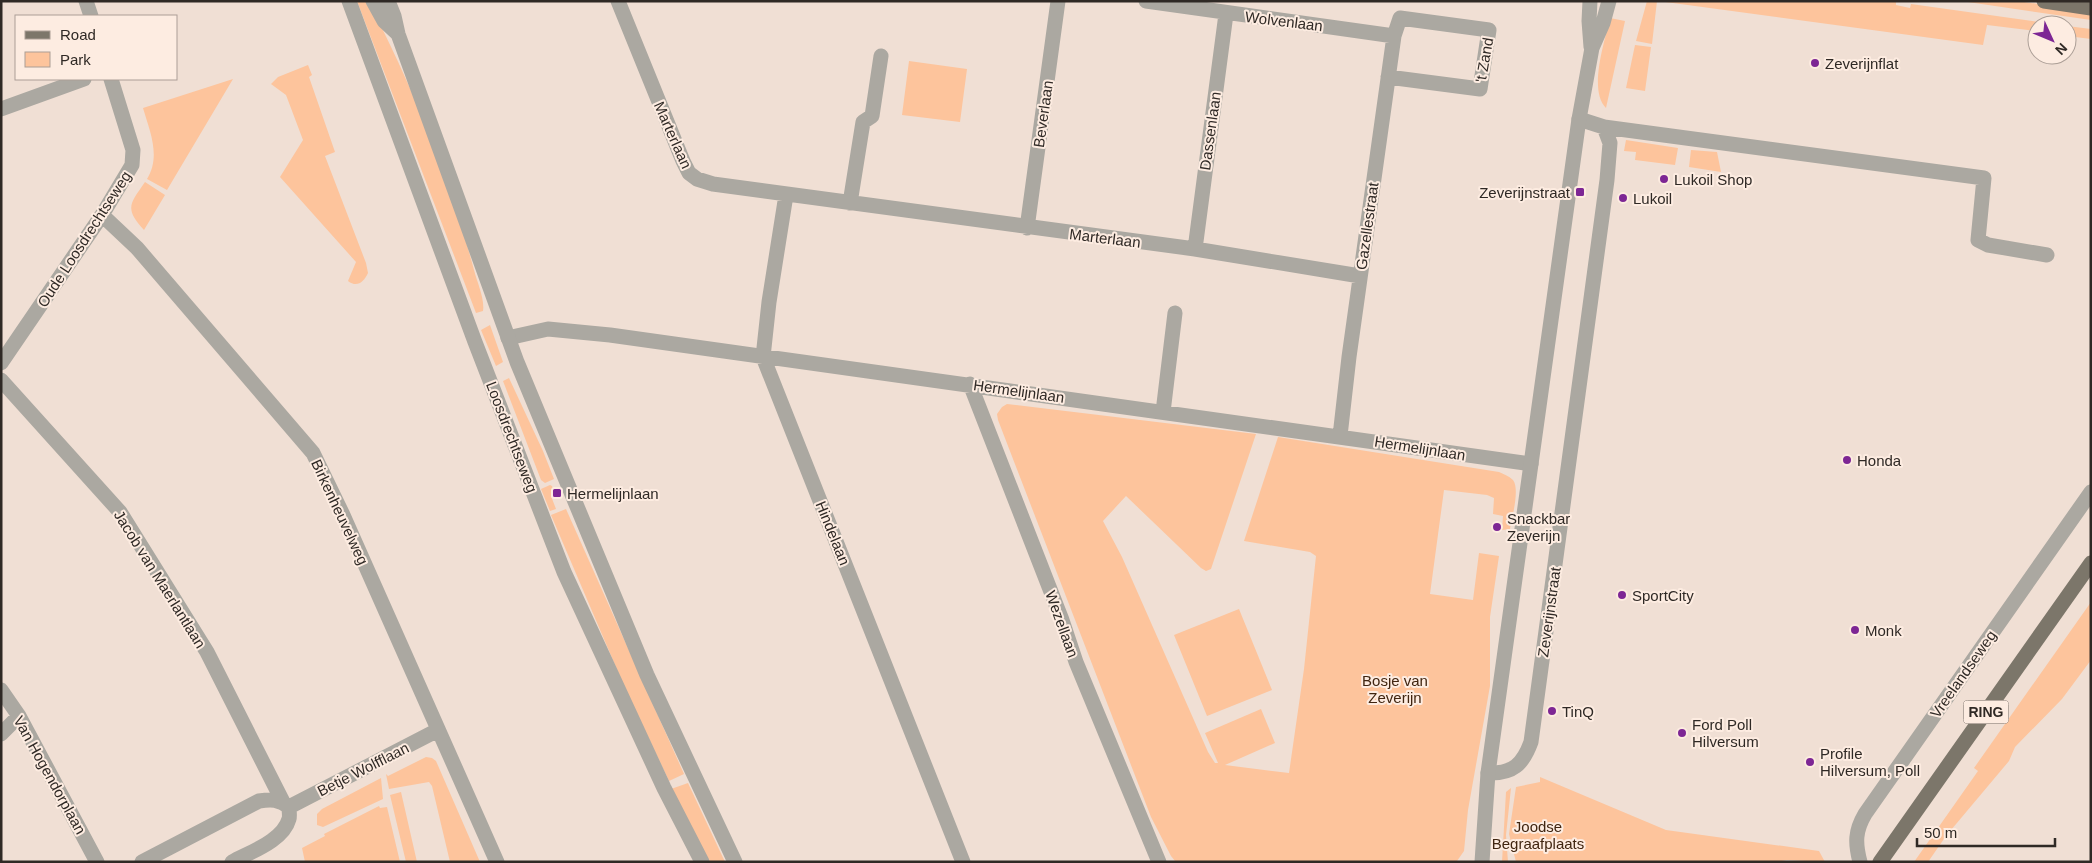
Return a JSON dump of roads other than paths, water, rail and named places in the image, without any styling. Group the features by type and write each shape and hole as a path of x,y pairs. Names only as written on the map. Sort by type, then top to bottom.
{"main road":[{"path":"2044,1 2091,8"},
{"name":"RING","path":"1880,862 2091,563"}],"street":[{"path":"86,1 91,15"},
{"name":"Loosdrechtseweg","path":"349,1 474,342 564,572 656,770 702,862"},
{"name":"Loosdrechtseweg","path":"373,1 384,21 398,34"},
{"name":"Loosdrechtseweg","path":"388,1 398,34 508,338 647,675 735,862"},
{"name":"Marterlaan","path":"618,1 689,173 697,180 786,195 1195,249 1360,276"},
{"name":"Beverlaan","path":"1027,228 1058,1"},
{"name":"Wolvenlaan","path":"1146,1 1226,14 1394,36"},
{"path":"1590,1 1589,21 1592,48"},
{"path":"1482,862 1488,773 1579,119 1592,48 1603,23 1609,1"},
{"name":"Dassenlaan","path":"1195,249 1226,14"},
{"name":"Gazellestraat","path":"1340,436 1388,76 1394,36 1400,18"},
{"name":"'t Zand","path":"1388,76 1480,89 1489,30 1400,18"},
{"path":"850,203 863,122 872,116 881,56"},
{"path":"1,109 81,80"},
{"name":"Oude Loosdrechtseweg","path":"1,362 102,215 132,165 133,150 111,80"},
{"path":"1579,119 1604,127 1984,178 1978,240 1988,245 2047,255"},
{"name":"Zeverijnstraat","path":"1488,773 1501,773 1513,768 1525,757 1531,742 1607,180 1610,144 1604,127"},
{"name":"Hindelaan","path":"786,195 763,356 963,862"},
{"name":"Birkenheuvelweg","path":"102,215 137,248 178,294 313,453 343,515 497,862"},
{"path":"1163,412 1175,313"},
{"name":"Hermelijnlaan","path":"508,338 548,329 610,335 1531,464"},
{"name":"Jacob van Maerlantlaan","path":"1,380 120,512 207,652 286,805"},
{"name":"Wezellaan","path":"970,384 1062,620 1076,662 1159,862"},
{"name":"Vreelandseweg","path":"1860,862 1856,840 1858,826 1865,814 2091,492"},
{"name":"Van Hogendorplaan","path":"1,690 19,716 97,862"},
{"path":"1,734 19,716"},
{"name":"Betje Wolfflaan","path":"142,862 259,801 271,799 286,805 438,730"},
{"path":"232,862 274,839 284,829 289,819 286,805"}],"place":[{"name":"Zeverijnflat","path":"1815,63"},
{"name":"Lukoil Shop","path":"1664,179"},
{"name":"Zeverijnstraat","path":"1580,192"},
{"name":"Lukoil","path":"1623,198"},
{"name":"Honda","path":"1847,460"},
{"name":"Hermelijnlaan","path":"557,493"},
{"name":"Snackbar Zeverijn","path":"1497,527"},
{"name":"SportCity","path":"1622,595"},
{"name":"Monk","path":"1855,630"},
{"name":"TinQ","path":"1552,711"},
{"name":"Ford Poll Hilversum","path":"1682,733"},
{"name":"Profile Hilversum, Poll","path":"1810,762"}],"park label":[{"name":"Bosje van Zeverijn","path":"1395,688"},
{"name":"Joodse Begraafplaats","path":"1538,834"}]}
